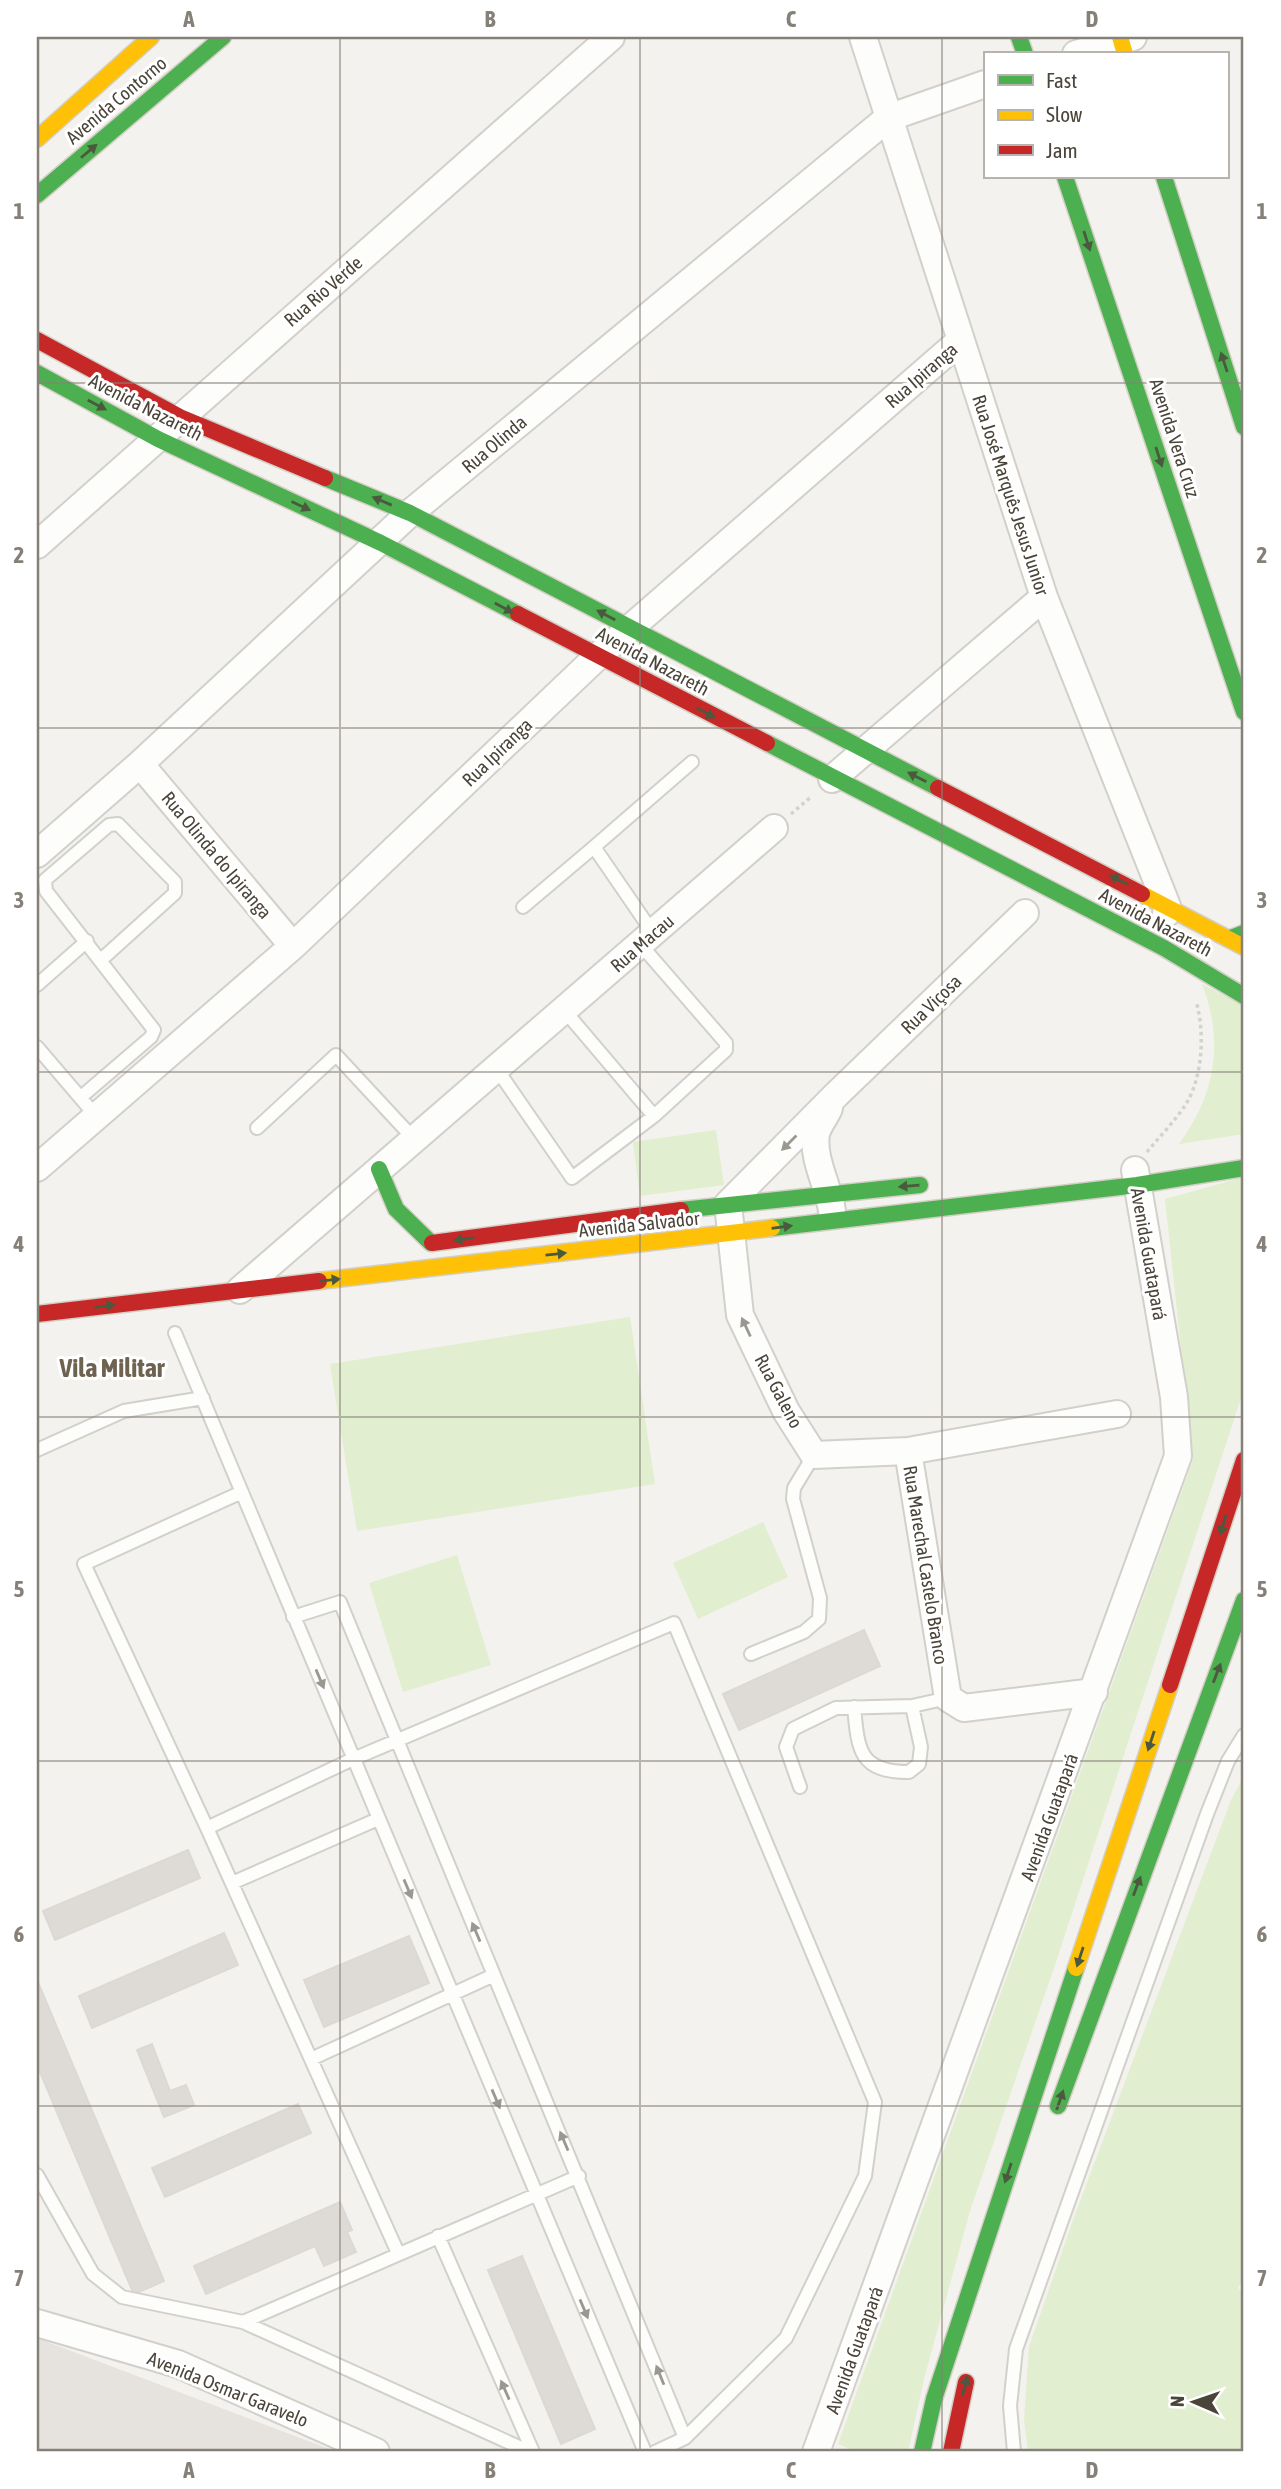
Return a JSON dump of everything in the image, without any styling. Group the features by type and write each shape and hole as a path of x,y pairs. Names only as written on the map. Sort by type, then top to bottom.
{"main road":[{"name":"Avenida Contorno","path":"37,139 151,37"},
{"name":"Avenida Contorno","path":"37,195 223,37"},
{"name":"Avenida Vera Cruz","path":"1065,178 1244,712"},
{"path":"1164,178 1244,427"},
{"name":"Avenida Nazareth","path":"37,340 180,417 410,513 865,751 1061,873 1164,948 1244,996"},
{"name":"Avenida Nazareth","path":"37,373 159,439 381,543 832,779 1061,873 1167,906 1240,939"},
{"name":"Avenida Salvador","path":"37,1314 240,1279 733,1234 1135,1172 1244,1168"},
{"path":"379,1170 396,1209 431,1243"},
{"name":"Avenida Salvador","path":"404,1247 729,1204 941,1183"},
{"path":"268,1265 295,1262"},
{"path":"922,2452 934,2399 1244,1460"},
{"path":"1050,2128 1101,1983 1244,1600"},
{"path":"951,2452 970,2365"}],"street":[{"name":"Rua Rio Verde","path":"37,545 611,37"},
{"name":"Rua José Marquês Jesus Junior","path":"863,37 1044,597 1167,906 1164,948"},
{"path":"1084,52 1125,42"},
{"name":"Rua Olinda","path":"37,854 141,764 381,543 410,513 888,118 984,84"},
{"name":"Rua Ipiranga","path":"37,1168 88,1107 293,946 598,656 961,340"},
{"path":"832,779 1044,597"},
{"name":"Rua Olinda do Ipiranga","path":"141,764 293,946"},
{"name":"Rua Macau","path":"240,1279 268,1265 774,828"},
{"name":"Rua Viçosa","path":"729,1204 837,1094 1025,913"},
{"name":"Rua Viçosa","path":"833,1219 830,1193 818,1161 817,1133 837,1094"},
{"name":"Avenida Guatapará","path":"816,2452 1178,1456 1174,1396 1135,1172"},
{"name":"Rua Galeno","path":"729,1204 740,1315 786,1410 814,1455"},
{"name":"Rua Marechal Castelo Branco","path":"948,1698 908,1451 1117,1414"},
{"path":"814,1455 908,1451"},
{"path":"948,1698 964,1708 1094,1692"},
{"name":"Avenida Osmar Garavelo","path":"37,2323 178,2364 376,2452"}],"lane":[{"path":"523,907 692,762"},
{"path":"37,1046 88,1107 151,1037 154,1030 102,959 46,891 45,880 109,825 118,824 175,882 175,893 102,959"},
{"path":"496,1068 572,1178 654,1116 726,1050 726,1042 646,939 594,847"},
{"path":"37,985 87,942"},
{"path":"564,1010 654,1116"},
{"path":"257,1128 336,1055 414,1139"},
{"path":"175,1333 645,2452"},
{"path":"37,1450 124,1411 202,1398"},
{"path":"751,1654 804,1632 819,1619 820,1598 793,1499 794,1488 814,1455"},
{"path":"242,1492 84,1564 207,1828 398,2253"},
{"path":"293,1616 340,1602 685,2438"},
{"path":"207,1828 353,1759 674,1623 875,2102 865,2176 786,2338 685,2438 655,2452"},
{"path":"800,1787 786,1746 787,1737 793,1729 836,1708 912,1706 948,1698"},
{"path":"854,1707 864,1759 873,1768 909,1772 919,1764 921,1747 912,1706"},
{"path":"1014,2452 1010,2406 1016,2349 1207,1814 1227,1761 1244,1735"},
{"path":"232,1883 378,1819"},
{"path":"311,2059 494,1975"},
{"path":"37,2175 93,2274 122,2297 243,2322 531,2452"},
{"path":"243,2322 579,2176"},
{"path":"438,2236 531,2452"}],"path":[{"path":"774,828 832,779"},
{"path":"1135,1172 1187,1102 1199,1063 1201,1019 1195,995"}],"shaded area":[{"path":"37,2338 337,2452 37,2452"}],"green space":[{"path":"1202,984 1244,1006 1244,1134 1179,1144 1201,1106 1213,1067 1213,1026"},
{"path":"716,1130 724,1185 640,1196 633,1142"},
{"path":"1244,1177 1244,1389 1055,1965 970,2211 924,2379 908,2452 849,2452 850,2449 838,2444 1193,1460 1165,1199"},
{"path":"630,1317 655,1484 357,1531 330,1364"},
{"path":"763,1522 788,1577 698,1619 673,1563"},
{"path":"457,1555 491,1665 403,1692 369,1583"},
{"path":"1244,1776 1244,2278 1238,2288 1244,2293 1244,2452 1028,2452 1024,2420 1029,2347 1073,2220 1173,1954 1231,1800"}],"building":[{"path":"864,1630 880,1666 739,1730 723,1694"},
{"path":"188,1850 200,1878 55,1940 43,1911"},
{"path":"224,1933 238,1965 92,2028 79,1996"},
{"path":"409,1936 429,1983 324,2027 304,1980"},
{"path":"37,1980 164,2281 139,2292 132,2290 37,2065"},
{"path":"152,2044 170,2091 186,2085 194,2105 164,2117 137,2050"},
{"path":"298,2104 311,2133 165,2197 152,2168"},
{"path":"340,2202 352,2230 347,2232 356,2252 324,2266 315,2246 206,2294 194,2266"},
{"path":"522,2256 595,2429 561,2444 488,2270"}],"traffic: fast":[{"path":"37,195 223,37"},
{"path":"1019,37 1024,52"},
{"path":"1065,178 1244,712"},
{"path":"1164,178 1244,427"},
{"path":"37,373 158,439 381,543 518,614"},
{"path":"325,478 410,513 938,788"},
{"path":"767,743 1164,948 1244,996"},
{"path":"1231,938 1244,933"},
{"path":"772,1228 1137,1185 1244,1168"},
{"path":"379,1169 396,1209 431,1243"},
{"path":"681,1210 920,1185"},
{"path":"1058,2106 1244,1600"},
{"path":"922,2452 934,2399 1076,1968"}],"traffic: slow":[{"path":"37,139 151,37"},
{"path":"1120,37 1124,52"},
{"path":"1142,894 1244,947"},
{"path":"319,1281 772,1228"},
{"path":"1076,1968 1170,1685"}],"traffic: jam":[{"path":"37,340 180,417 325,478"},
{"path":"518,614 767,743"},
{"path":"938,788 1142,894"},
{"path":"432,1243 681,1210"},
{"path":"37,1314 319,1281"},
{"path":"1170,1685 1244,1460"},
{"path":"951,2452 966,2382"}],"district":[{"name":"Vila Militar","path":"112,1368"}]}
